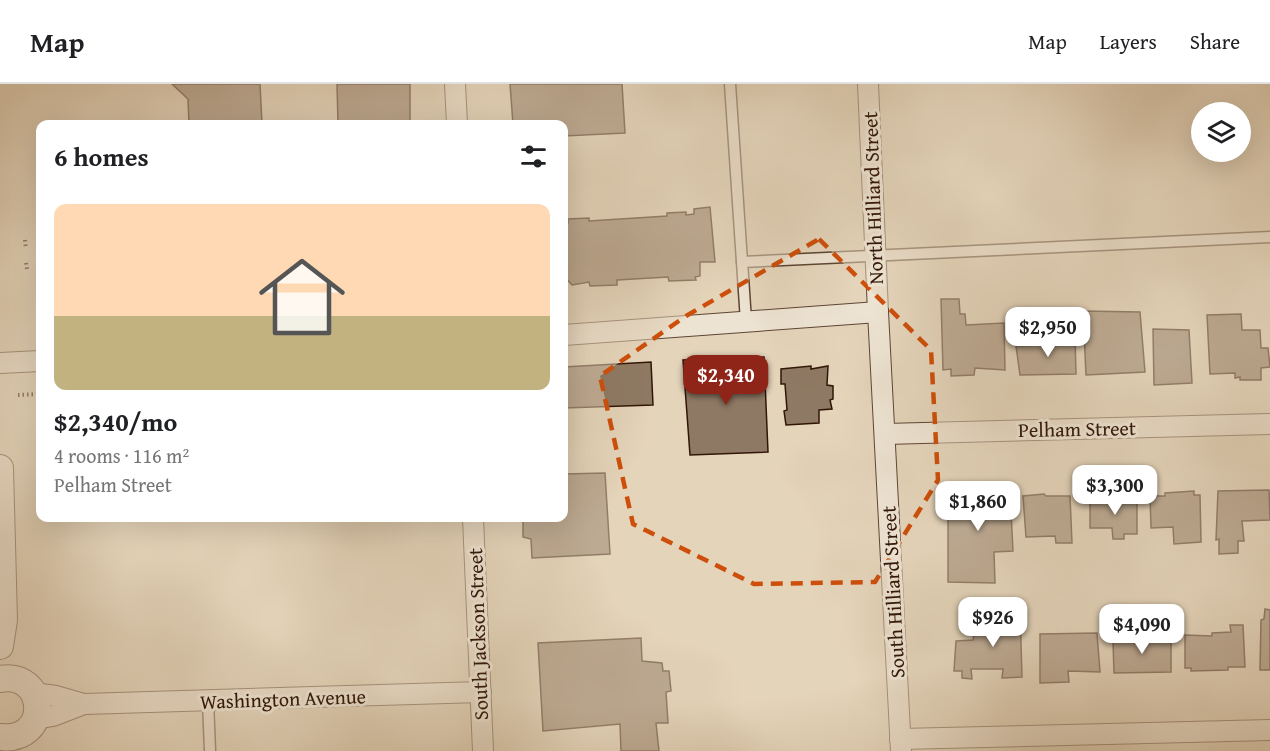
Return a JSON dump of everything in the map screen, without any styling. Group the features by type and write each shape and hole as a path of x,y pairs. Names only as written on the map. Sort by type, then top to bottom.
{"street":[{"path":"455,84 457,120"},
{"name":"North Hilliard Street","path":"868,84 885,434"},
{"path":"568,334 878,312"},
{"path":"0,363 36,361"},
{"name":"Pelham Street","path":"885,434 1270,424"},
{"name":"South Hilliard Street","path":"885,434 900,745"},
{"path":"0,468 4,620 0,646"},
{"name":"South Jackson Street","path":"473,522 483,751"},
{"path":"4,620 18,684 37,702 38,712 18,736"},
{"name":"Washington Avenue","path":"18,684 84,705"},
{"name":"Washington Avenue","path":"18,736 53,716 84,705 481,692"},
{"path":"900,745 1270,730"}],"lane":[{"path":"730,84 746,321"},
{"path":"742,262 1270,237"},
{"path":"208,701 210,751"}],"path":[{"path":"25,240 26,249"},
{"path":"26,263 27,269"},
{"path":"18,395 36,394"}],"highlighted area":[{"path":"819,239 931,350 938,480 875,582 754,584 633,524 600,376 686,316"}],"building":[{"path":"172,84 260,84 262,120 189,120 188,99"},
{"path":"337,84 410,84 410,120 338,120"},
{"path":"510,84 622,84 625,133 568,136 568,120 513,120"},
{"path":"710,207 715,262 700,262 700,276 695,277 696,280 669,281 668,277 617,280 617,285 590,286 589,282 572,285 568,280 568,219 589,218 589,221 667,216 667,213 686,212 686,215 694,214 694,209"},
{"path":"941,299 959,299 960,314 965,314 966,325 1004,323 1005,370 975,368 974,375 951,376 951,369 943,370"},
{"path":"1083,311 1140,312 1145,372 1086,375"},
{"path":"1241,314 1242,330 1260,330 1261,348 1268,348 1270,367 1261,368 1261,380 1240,380 1240,377 1235,378 1235,373 1210,374 1207,315"},
{"path":"1153,329 1189,330 1192,383 1154,385"},
{"path":"1075,336 1076,374 1020,375 1016,346 1059,344 1059,337"},
{"path":"764,357 768,452 690,455 683,360"},
{"path":"651,362 653,405 568,408 568,367"},
{"path":"811,366 811,369 828,366 827,385 833,386 833,399 830,400 832,409 819,410 819,423 786,425 785,384 781,384 781,369"},
{"path":"605,473 610,554 532,558 531,539 523,537 523,522 568,522 568,474"},
{"path":"965,484 996,484 996,492 1010,492 1013,551 994,552 995,583 948,582 948,493 964,492"},
{"path":"1269,490 1270,520 1242,521 1244,541 1238,541 1238,553 1219,554 1219,539 1216,540 1218,491"},
{"path":"1194,491 1194,495 1200,495 1201,542 1174,544 1173,527 1151,528 1150,496"},
{"path":"1044,494 1046,496 1070,496 1072,543 1056,543 1055,536 1026,537 1023,496"},
{"path":"1137,498 1137,534 1124,534 1124,539 1113,539 1112,528 1090,528 1090,499"},
{"path":"1265,609 1270,610 1270,670 1260,670 1261,620 1264,619"},
{"path":"1020,610 1022,677 1002,678 1003,669 971,669 972,679 962,678 962,671 954,671 956,641 973,640 974,634 992,634 992,612"},
{"path":"1230,625 1243,625 1245,667 1191,671 1191,668 1185,668 1185,635 1212,636 1212,633 1231,632"},
{"path":"1097,633 1100,672 1068,671 1069,682 1040,683 1040,634"},
{"path":"1149,635 1150,641 1171,641 1171,672 1114,673 1113,642 1118,642 1118,637"},
{"path":"641,638 642,661 662,663 663,671 669,671 671,691 666,692 668,723 656,723 659,751 621,751 620,724 543,731 538,643"}]}
